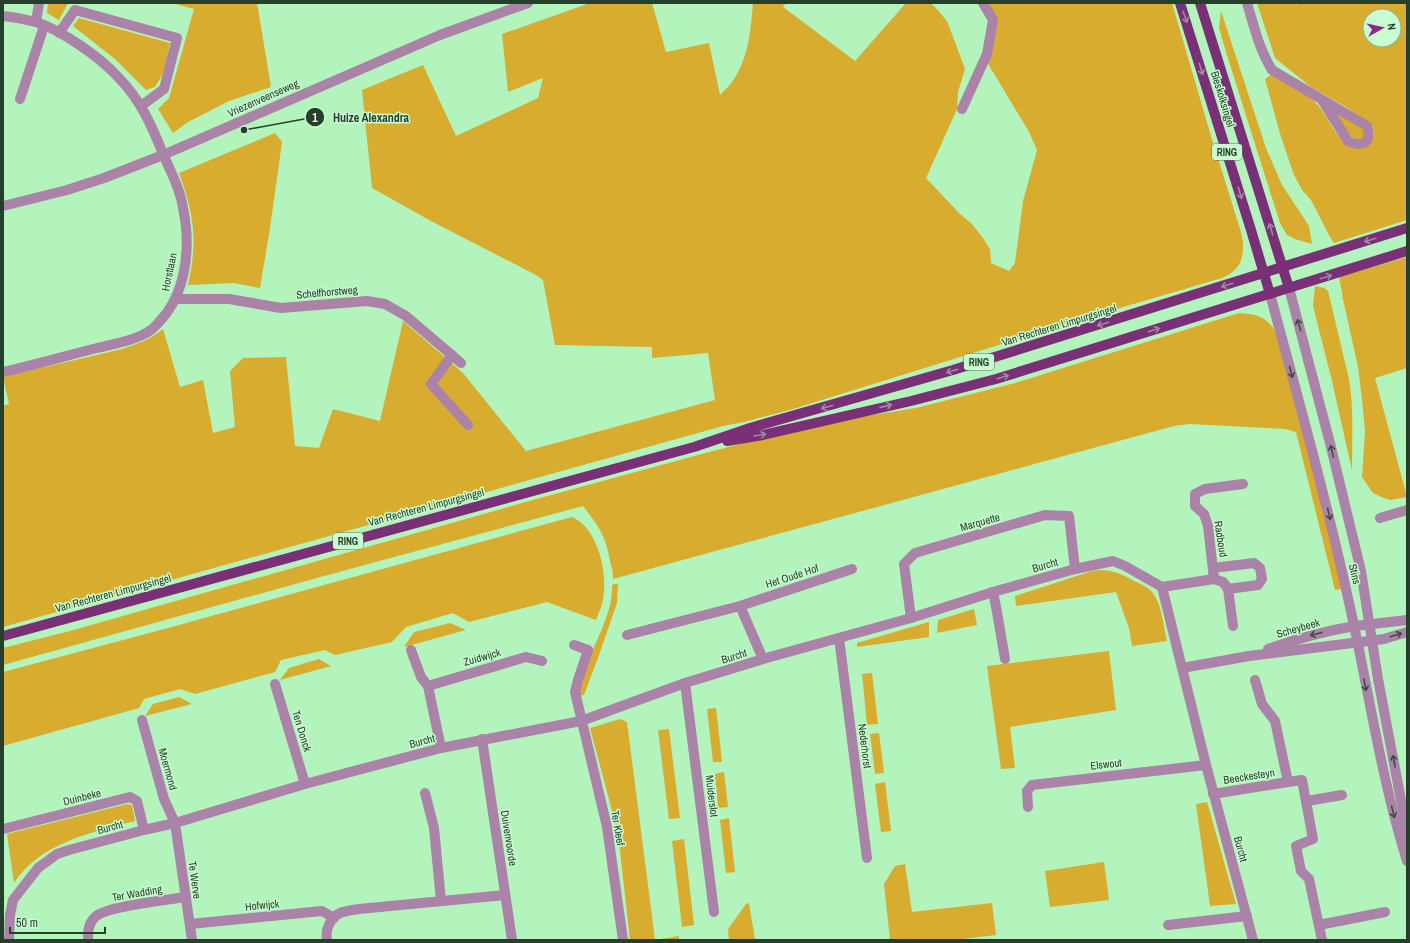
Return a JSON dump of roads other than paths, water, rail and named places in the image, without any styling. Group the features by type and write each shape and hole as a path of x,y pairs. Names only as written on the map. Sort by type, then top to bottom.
{"main road":[{"name":"Bleskolksingel","path":"1180,3 1270,294"},
{"name":"Bleskolksingel","path":"1200,3 1289,288"},
{"name":"Van Rechteren Limpurgsingel","path":"3,636 694,447 750,428 954,370 1407,228"},
{"name":"Van Rechteren Limpurgsingel","path":"694,447 764,435 912,401 996,379 1407,251"}],"street":[{"path":"20,99 40,24 39,3"},
{"name":"Vriezenveenseweg","path":"3,206 67,190 104,178 164,155 440,35 528,3"},
{"path":"962,109 987,54 994,20 983,3"},
{"path":"1247,3 1265,59 1272,70 1367,126 1370,134 1368,140 1362,144 1355,144 1348,141 1322,100"},
{"path":"59,33 76,10 177,38 164,89 141,106"},
{"name":"Horstlaan","path":"3,16 40,24 59,33 96,58 118,77 141,106 154,132 177,184 186,227 183,277 176,299 168,313 151,330 121,342 3,372"},
{"name":"Stins","path":"1289,288 1330,443 1361,571 1378,679 1395,764 1407,841"},
{"name":"Stins","path":"1270,294 1323,491 1358,643 1381,762 1396,825 1407,861"},
{"name":"Schelfhorstweg","path":"176,299 229,299 281,308 367,301 385,304 406,316 461,363"},
{"path":"452,355 431,384 468,425"},
{"name":"Radboud","path":"1214,580 1208,526 1204,514 1195,506 1195,494 1205,489 1242,484"},
{"path":"1380,518 1407,510"},
{"name":"Marquette","path":"911,618 904,564 915,553 1045,516 1069,516 1076,569"},
{"name":"Burcht","path":"9,940 10,915 13,900 31,876 48,860 57,854 175,823 305,784 441,748 581,721 685,683 763,659 911,618 993,592 1076,569 1113,561 1125,566 1162,587 1213,794 1253,940"},
{"name":"Radboud","path":"1213,568 1254,563 1260,568 1262,579 1258,585 1228,589"},
{"name":"Het Oude Hof","path":"627,635 740,606 852,569"},
{"path":"1162,587 1214,580 1223,582 1228,589 1233,626"},
{"path":"993,592 1005,659"},
{"path":"740,606 763,659"},
{"name":"Scheybeek","path":"1249,656 1297,639 1354,626 1407,620"},
{"name":"Scheybeek","path":"1182,668 1249,656 1373,641 1407,632"},
{"name":"Nederhorst","path":"839,638 867,858"},
{"name":"Ter Kleef","path":"574,645 588,650 575,692 607,827 622,940"},
{"path":"411,650 421,677 428,686 441,748"},
{"name":"Zuidwijck","path":"428,686 526,656 542,661"},
{"name":"Beeckesteyn","path":"1255,680 1262,704 1275,721 1288,782"},
{"name":"Muiderslot","path":"685,683 714,912"},
{"name":"Ten Donck","path":"275,684 305,784"},
{"name":"Moermond","path":"142,720 164,799 175,823"},
{"name":"Duivenvoorde","path":"482,740 512,940"},
{"name":"Elswout","path":"1028,807 1027,791 1032,785 1206,765"},
{"name":"Beeckesteyn","path":"1213,794 1302,780 1313,839 1296,846 1301,871 1309,879 1322,940"},
{"path":"425,793 434,828 441,901"},
{"path":"1307,801 1342,795"},
{"name":"Duinbeke","path":"3,829 130,797 137,801 144,830"},
{"name":"Te Werve","path":"175,823 192,940"},
{"path":"327,940 326,933 328,925 340,913 359,909 505,895"},
{"name":"Ter Wadding","path":"88,940 88,927 95,916 109,909 186,897"},
{"name":"Hofwijck","path":"190,924 322,911 334,918"},
{"path":"1319,925 1385,912"},
{"path":"1168,925 1247,916"}],"place":[{"name":"Huize Alexandra","path":"244,130"}]}
